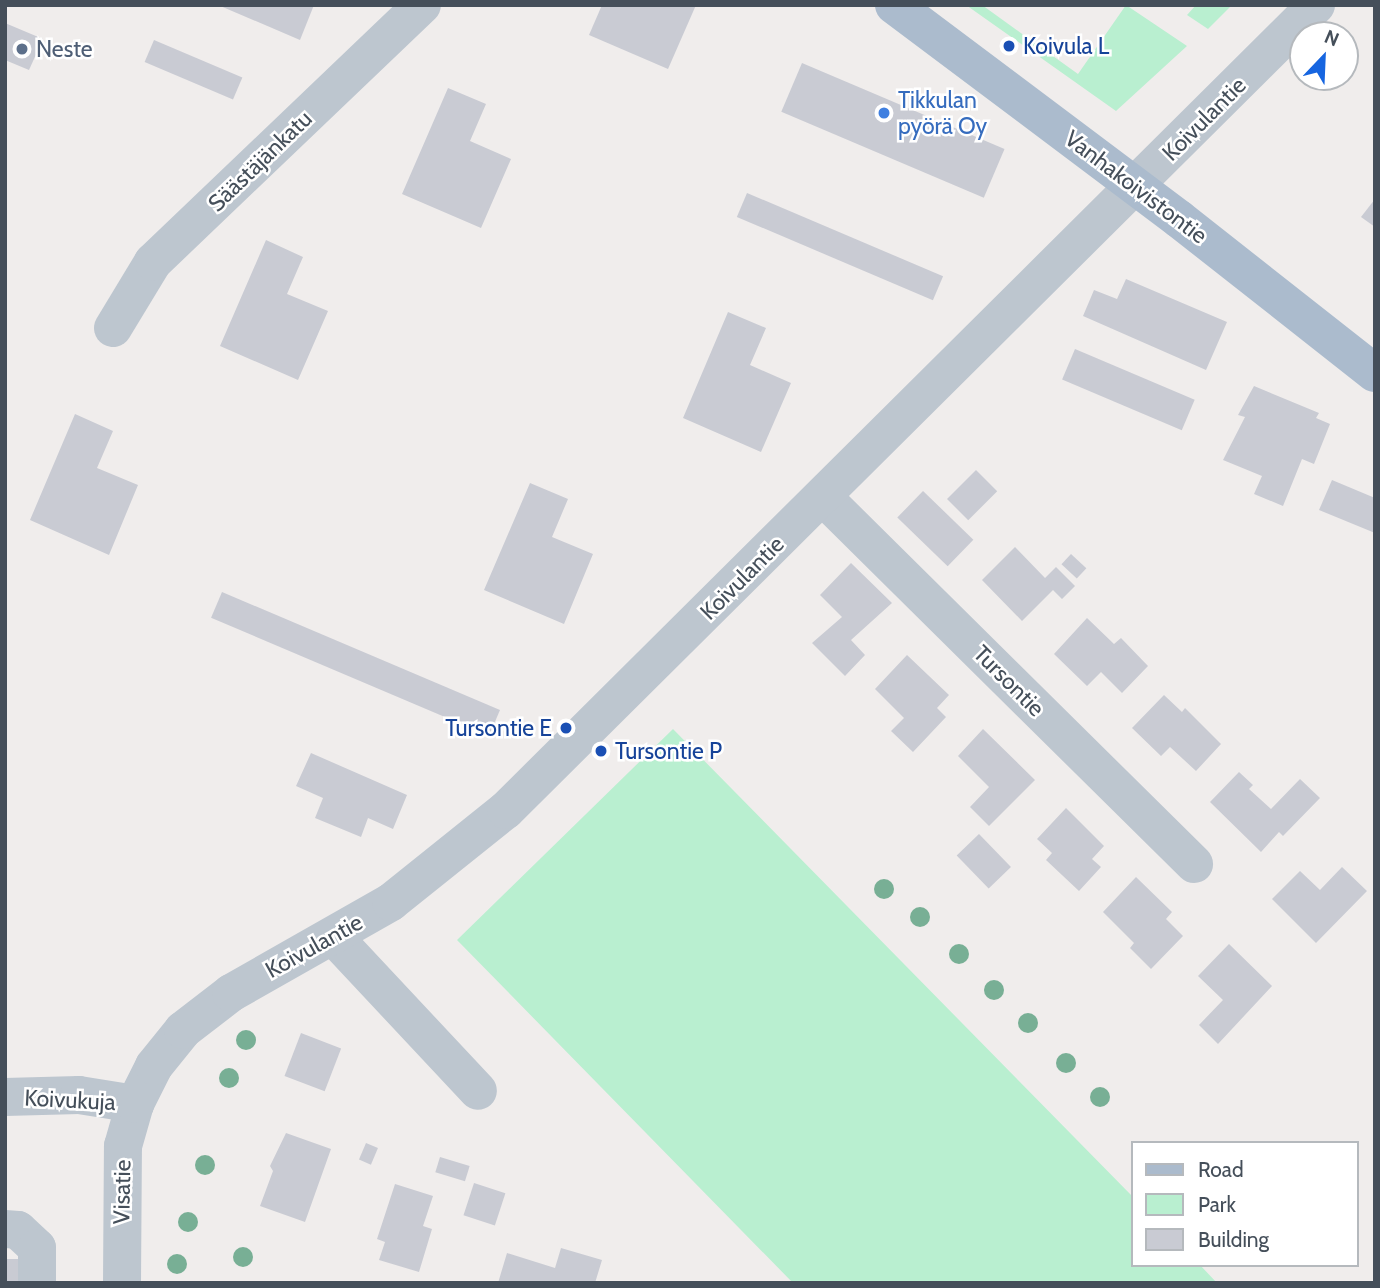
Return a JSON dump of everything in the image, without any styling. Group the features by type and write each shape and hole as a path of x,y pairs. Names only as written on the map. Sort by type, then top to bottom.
{"main road":[{"name":"Vanhakoivistontie","path":"894,5 1137,187 1375,373"}],"street":[{"name":"Säästäjänkatu","path":"113,328 153,262 422,5"},
{"name":"Koivulantie","path":"135,1104 154,1066 183,1030 231,993 391,902 506,810 1137,187 1316,5"},
{"name":"Tursontie","path":"823,497 1194,864"},
{"path":"333,936 478,1091"},
{"name":"Koivukuja","path":"5,1097 79,1095 135,1104"},
{"name":"Visatie","path":"122,1283 120,1180 123,1146 135,1104"},
{"path":"5,1229 18,1230 37,1248 37,1283"}],"green space":[{"path":"966,5 982,5 1078,74 1126,5 1187,46 1116,111"},
{"path":"1196,5 1232,5 1208,29 1187,15"},
{"path":"673,729 1132,1196 1132,1267 1202,1267 1217,1283 793,1283 457,940"}],"building":[{"path":"218,5 314,5 300,40"},
{"path":"602,5 696,5 668,69 589,35"},
{"name":"Neste","path":"5,23 43,39 29,70 5,60"},
{"path":"154,40 242,78 233,100 145,62"},
{"path":"802,63 1005,149 984,198 781,112"},
{"path":"448,88 486,104 470,141 511,159 481,228 402,194"},
{"path":"747,193 943,276 933,300 737,217"},
{"path":"1375,199 1375,227 1361,217"},
{"path":"266,240 303,257 287,294 328,311 298,380 220,346"},
{"path":"1126,279 1227,322 1206,370 1083,316 1094,290 1117,299"},
{"path":"728,312 766,328 750,365 791,383 761,452 683,418"},
{"path":"1075,349 1195,400 1182,430 1062,379"},
{"path":"1254,386 1319,413 1316,418 1330,424 1314,464 1302,459 1283,506 1254,494 1262,476 1223,460 1245,417 1238,415"},
{"path":"75,414 113,431 97,468 138,485 109,555 30,520"},
{"path":"976,470 997,491 968,520 947,499"},
{"path":"1332,480 1375,498 1375,533 1319,510"},
{"path":"530,483 568,499 552,537 593,554 564,624 484,590"},
{"path":"923,491 973,540 948,566 897,518"},
{"path":"1015,547 1045,578 1056,567 1075,586 1062,599 1053,590 1022,621 982,580"},
{"path":"1071,554 1086,568 1077,579 1061,564"},
{"path":"851,563 892,603 851,640 865,655 845,676 812,643 842,617 820,595"},
{"path":"222,592 500,710 489,736 211,618"},
{"path":"1087,618 1114,644 1121,638 1148,666 1122,693 1101,672 1087,686 1054,654"},
{"path":"907,655 949,695 937,708 946,717 913,752 891,731 904,718 875,689"},
{"path":"1164,695 1182,712 1185,708 1221,744 1196,771 1170,747 1161,756 1132,728"},
{"path":"983,729 1035,780 989,826 970,807 989,787 958,756"},
{"path":"311,753 407,795 393,829 368,818 361,837 315,818 323,798 296,786"},
{"path":"1239,772 1253,785 1249,789 1271,809 1300,779 1320,798 1283,836 1279,832 1261,852 1210,802"},
{"path":"1066,808 1104,846 1092,859 1101,867 1079,891 1046,860 1052,853 1037,839"},
{"path":"979,834 1011,867 989,889 957,856"},
{"path":"1342,867 1367,891 1316,943 1272,899 1300,871 1320,890"},
{"path":"1136,877 1172,912 1166,919 1183,936 1151,969 1130,948 1134,943 1103,912"},
{"path":"1229,944 1272,986 1218,1044 1199,1025 1223,1000 1198,976"},
{"path":"301,1033 341,1048 325,1091 285,1076"},
{"path":"286,1133 331,1149 305,1222 260,1206 273,1171 270,1166"},
{"path":"366,1143 378,1148 371,1165 359,1160"},
{"path":"440,1157 470,1166 465,1181 435,1172"},
{"path":"474,1183 505,1193 495,1226 463,1215"},
{"path":"395,1184 433,1196 423,1226 432,1229 419,1272 379,1260 385,1242 377,1239"},
{"path":"561,1248 602,1260 595,1283 498,1283 507,1253 555,1268"},
{"path":"5,1259 20,1259 20,1283 5,1283"}],"place":[{"name":"Koivula L","path":"1009,46"},
{"name":"Neste","path":"22,49"},
{"name":"Tikkulan pyörä Oy","path":"884,113"},
{"name":"Tursontie E","path":"566,728"},
{"name":"Tursontie P","path":"601,751"}]}
